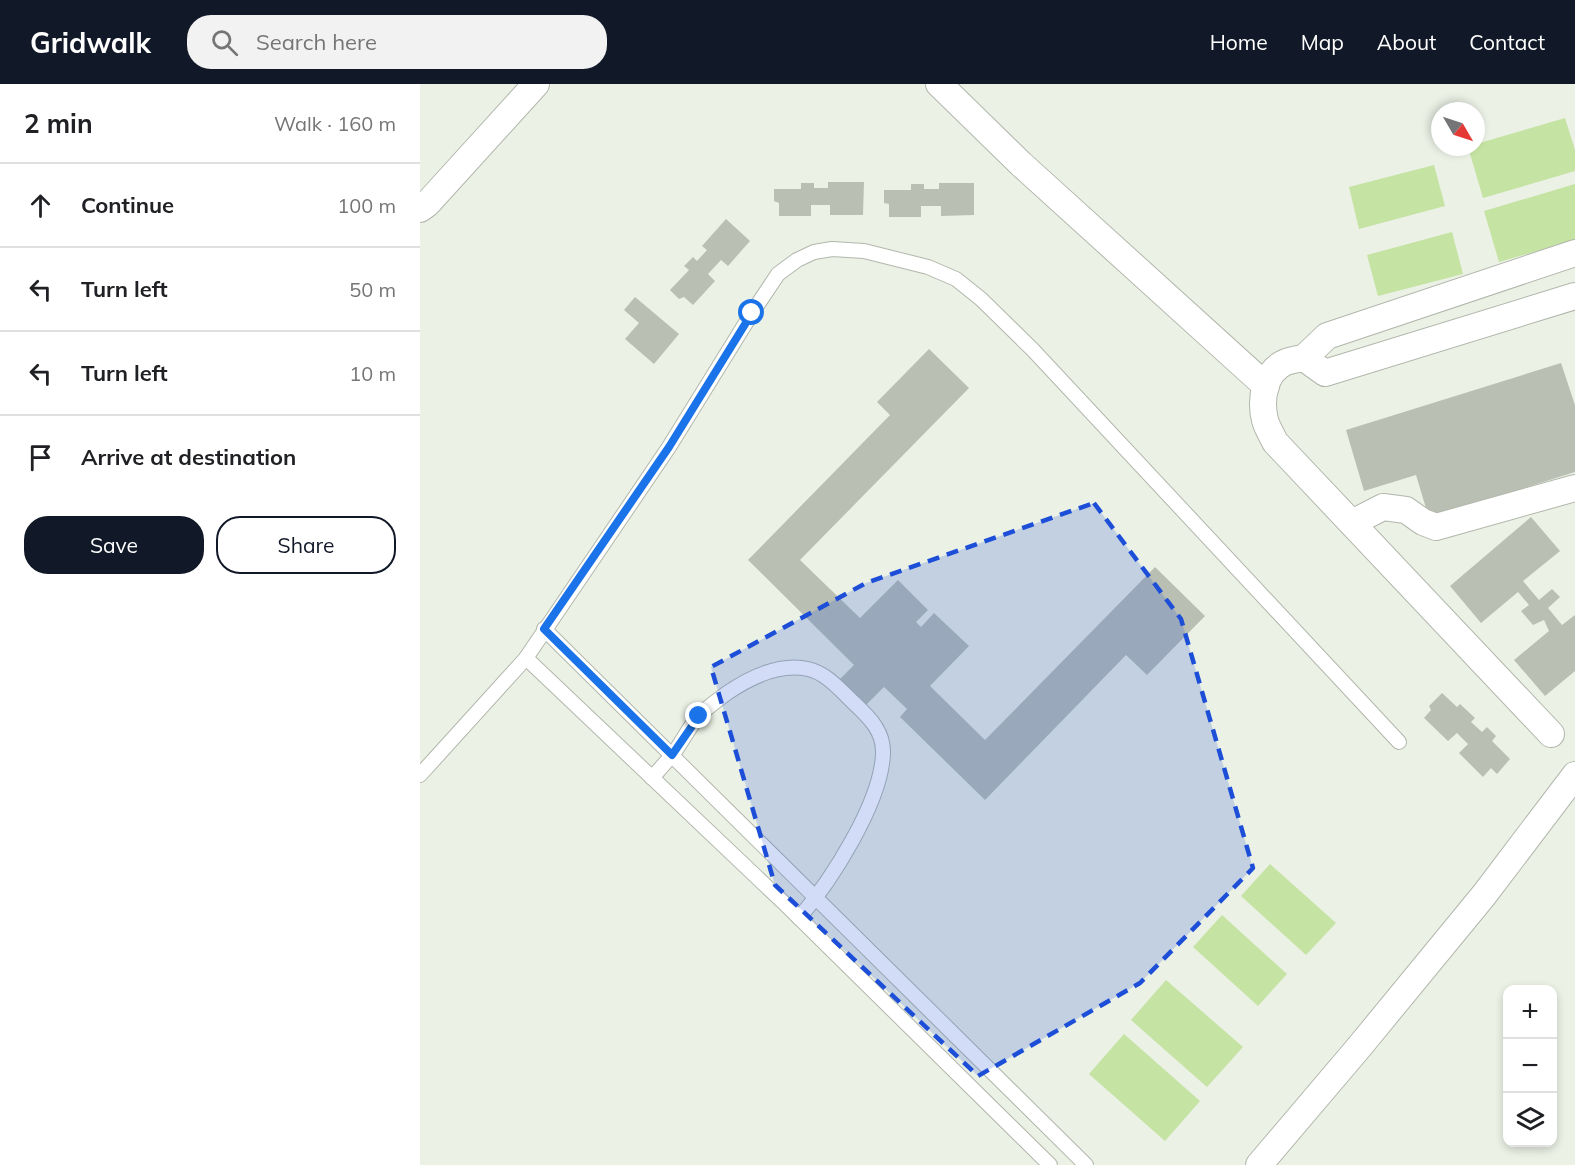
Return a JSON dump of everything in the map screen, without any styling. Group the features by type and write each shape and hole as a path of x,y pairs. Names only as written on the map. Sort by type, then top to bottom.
{"street":[{"path":"420,209 536,84"},
{"path":"939,84 1022,164 1266,386"},
{"path":"1551,734 1275,442 1265,422 1263,403 1270,376 1284,363 1304,358 1327,336 1575,253"},
{"path":"1304,358 1325,373 1575,296"},
{"path":"1352,523 1383,507 1406,510 1423,522 1436,527 1575,488"},
{"path":"1259,1165 1484,895 1575,775"}],"lane":[{"path":"420,775 526,657 669,447 778,274 797,260 814,252 832,249 864,251 928,267 956,279 981,299 1033,350 1399,742"},
{"path":"544,629 1086,1165"},
{"path":"526,657 799,918 1050,1165"},
{"path":"652,778 672,755 699,716 728,693 769,671 809,669 828,679 869,717 879,731 883,753 878,781 862,822 817,897 799,918"}],"highlighted area":[{"path":"1094,503 1181,619 1253,868 1140,983 978,1076 775,885 711,667 866,583"}],"green space":[{"path":"1565,118 1575,150 1575,171 1483,198 1471,156 1485,156 1485,141"},
{"path":"1434,165 1445,206 1359,229 1349,187"},
{"path":"1575,184 1575,240 1499,262 1484,211"},
{"path":"1452,232 1463,274 1378,296 1367,255"},
{"path":"1270,864 1336,923 1306,955 1241,896"},
{"path":"1222,915 1287,974 1258,1006 1193,947"},
{"path":"1166,980 1243,1047 1207,1087 1131,1020"},
{"path":"1124,1034 1200,1101 1165,1141 1089,1074"}],"building":[{"path":"828,182 864,182 863,215 830,215 830,205 811,205 811,216 779,216 779,203 774,201 774,189 801,189 801,183 814,183 814,188 828,188"},
{"path":"939,183 974,183 974,215 941,216 941,206 921,206 921,217 889,217 889,204 884,203 884,190 911,190 911,184 924,184 924,189 939,189"},
{"path":"726,219 750,241 728,266 721,260 708,274 715,281 693,305 684,297 679,299 670,290 689,270 684,266 693,257 697,261 707,250 702,246"},
{"path":"635,297 679,334 654,364 625,339 639,323 624,310"},
{"path":"929,349 969,388 800,560 860,618 898,580 928,610 916,622 921,627 934,613 969,646 930,686 985,740 1155,567 1205,616 1147,675 1126,655 985,800 900,717 907,709 884,687 862,709 836,683 854,665 748,560 890,415 877,402"},
{"path":"1561,363 1575,405 1575,472 1429,518 1416,475 1364,491 1346,430"},
{"path":"1531,517 1560,551 1523,581 1539,600 1552,589 1560,597 1548,608 1562,625 1575,615 1575,671 1545,696 1514,660 1549,631 1544,620 1533,625 1521,611 1529,605 1518,592 1481,623 1450,586"},
{"path":"1442,693 1457,707 1460,704 1475,718 1471,722 1482,732 1487,727 1496,736 1492,741 1510,759 1497,774 1491,768 1483,777 1459,753 1468,744 1457,733 1448,741 1424,718 1431,710 1429,706"}],"route":[{"path":"699,716 672,755 544,629 669,447 752,313"}]}
